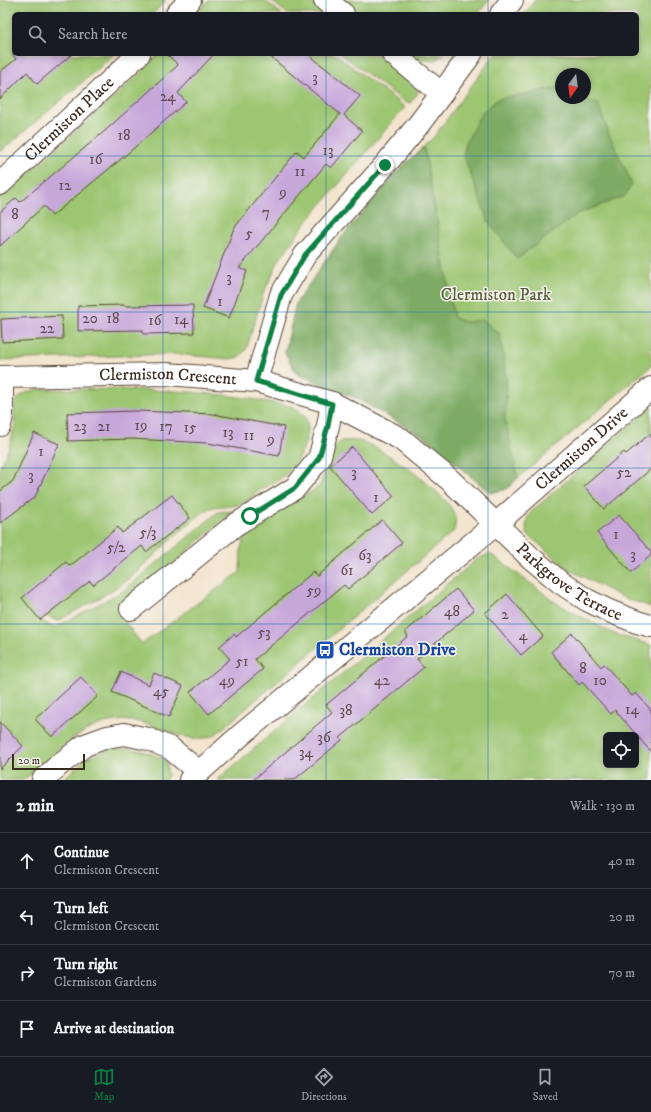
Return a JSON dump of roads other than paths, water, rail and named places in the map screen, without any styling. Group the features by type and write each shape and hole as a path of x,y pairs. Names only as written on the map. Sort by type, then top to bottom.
{"street":[{"path":"179,12 190,0"},
{"path":"325,0 340,12"},
{"path":"503,12 512,0"},
{"name":"Clermiston Place","path":"0,184 137,56"},
{"path":"395,56 441,93"},
{"path":"256,381 281,295 305,255 385,165 419,124 469,56"},
{"name":"Clermiston Crescent","path":"1,377 167,374 256,381 332,404 401,440 450,480 496,524"},
{"path":"0,425 2,415 1,377"},
{"name":"Clermiston Drive","path":"43,780 59,765 85,745 107,737 124,734 148,739 170,748 194,776 242,734 496,524 651,388"},
{"path":"131,609 236,525 295,488 319,458 328,426 332,404"},
{"name":"Parkgrove Terrace","path":"496,524 531,558 561,583 586,600 617,615 651,626"}],"place":[{"name":"Clermiston Drive","path":"325,650"}],"park label":[{"name":"Clermiston Park","path":"496,295"}]}
